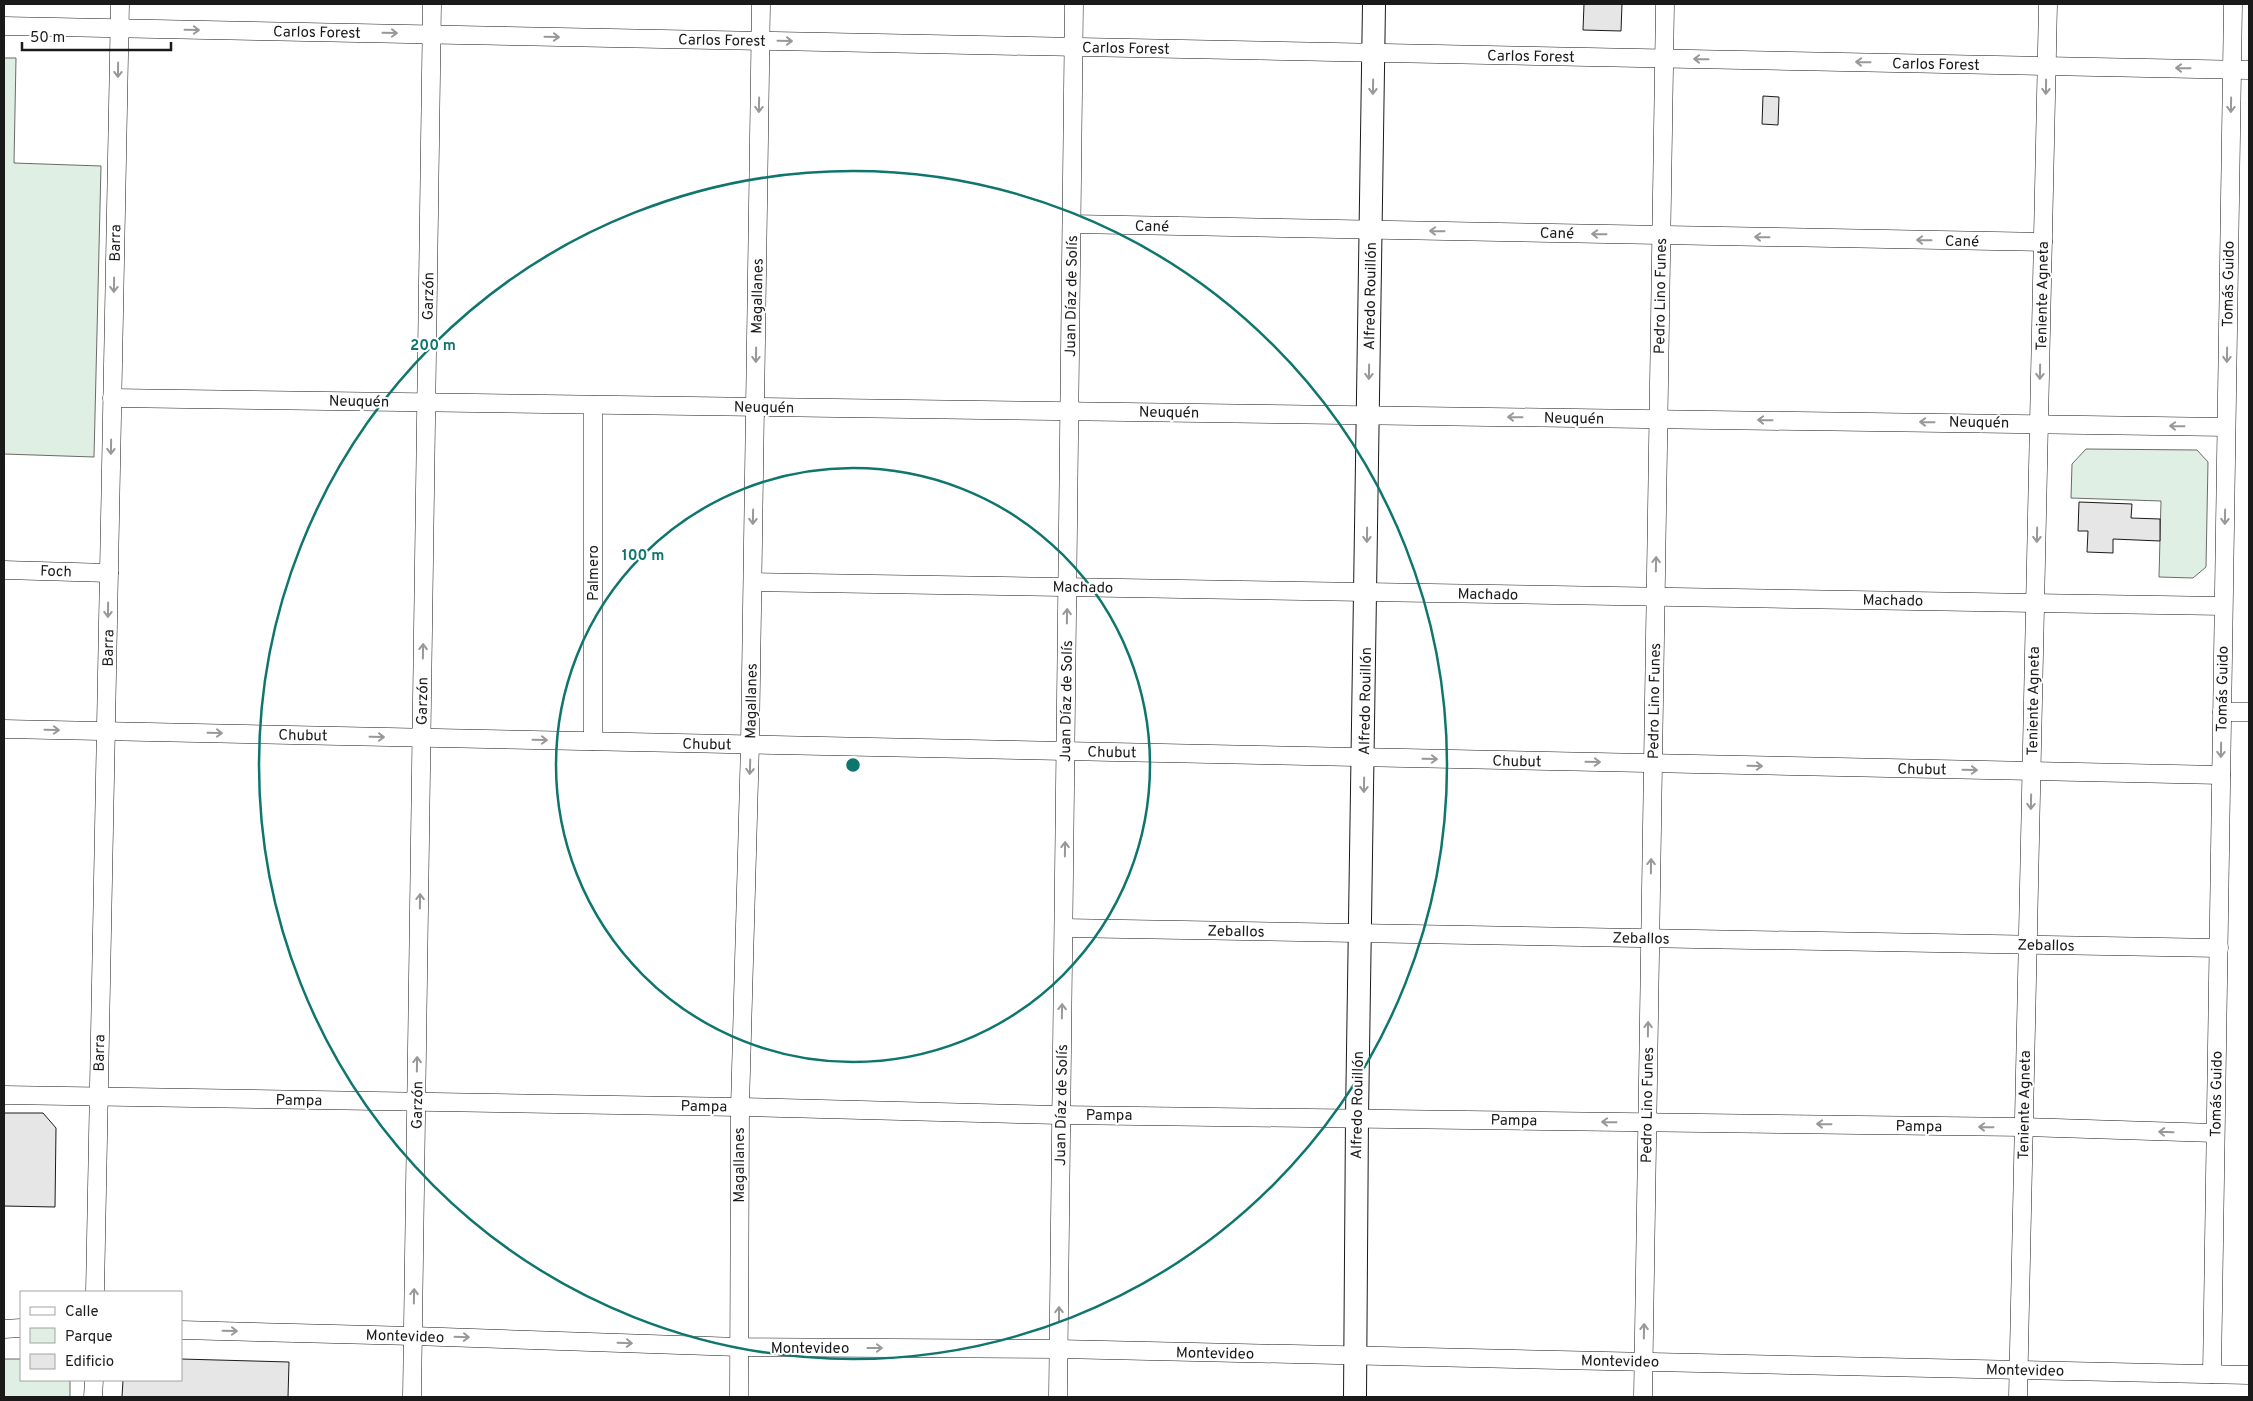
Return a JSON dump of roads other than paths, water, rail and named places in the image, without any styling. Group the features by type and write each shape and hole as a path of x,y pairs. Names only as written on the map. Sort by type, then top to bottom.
{"street":[{"name":"Barra","path":"95,1291 120,4"},
{"name":"Garzón","path":"412,1397 432,4"},
{"name":"Magallanes","path":"739,1397 740,1107 750,744 761,4"},
{"name":"Juan Díaz de Solís","path":"1058,1397 1074,4"},
{"name":"Alfredo Rouillón","path":"1354,1397 1374,4"},
{"name":"Pedro Lino Funes","path":"1643,1397 1665,4"},
{"name":"Teniente Agneta","path":"2018,1397 2048,4"},
{"name":"Tomás Guido","path":"2212,1374 2232,4"},
{"name":"Carlos Forest","path":"4,26 2249,70"},
{"name":"Cané","path":"1072,224 2043,242"},
{"name":"Neuquén","path":"112,398 2226,427"},
{"name":"Palmero","path":"593,404 593,741"},
{"name":"Foch","path":"4,570 109,573"},
{"name":"Machado","path":"752,582 2224,606"},
{"path":"2222,712 2249,712"},
{"name":"Chubut","path":"4,729 2221,775"},
{"name":"Zeballos","path":"1064,928 2219,948"},
{"name":"Pampa","path":"4,1095 740,1107 1060,1115 1357,1117 2023,1127 2215,1133"},
{"path":"4,1328 20,1328"},
{"name":"Montevideo","path":"182,1330 738,1347 1059,1349 2249,1374"},
{"path":"94,1381 94,1397"}]}
